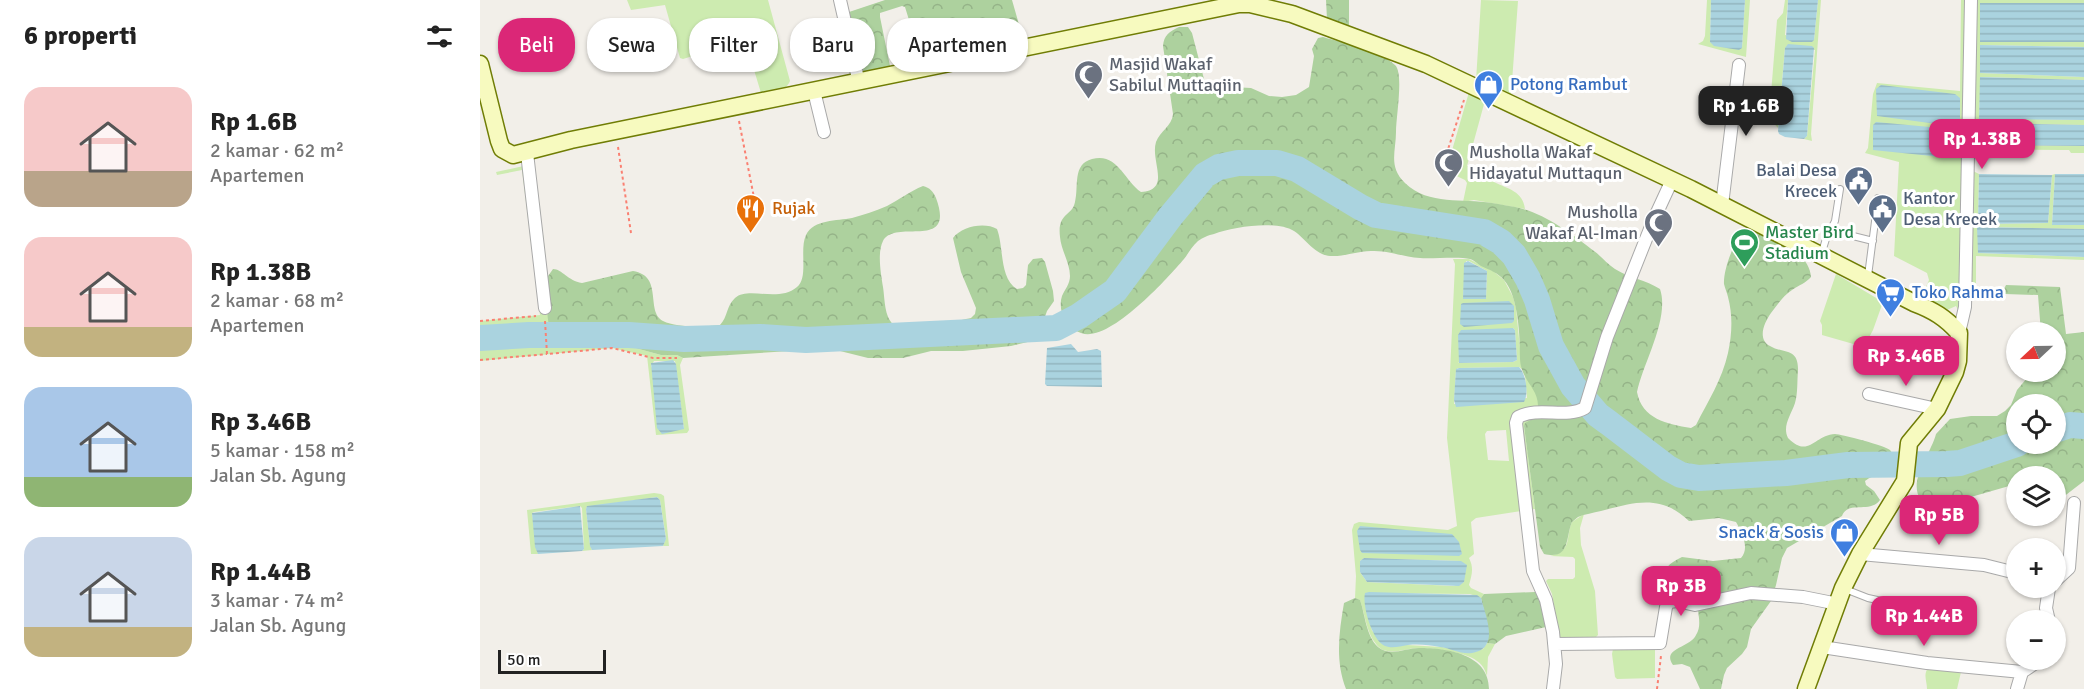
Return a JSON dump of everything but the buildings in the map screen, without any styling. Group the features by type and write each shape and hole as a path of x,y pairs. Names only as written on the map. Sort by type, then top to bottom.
{"street":[{"path":"840,0 859,82"},
{"path":"1806,689 1841,596 1860,554 1905,481 1909,444 1937,409 1958,361 1959,333 1964,314 1966,284 1971,0"},
{"path":"480,63 502,149 513,155 571,140 1217,8 1250,4 1292,14 1426,64 1672,180 1940,315 1949,321 1959,333"},
{"path":"1722,205 1739,65"},
{"path":"814,92 824,132"},
{"path":"527,153 542,312"},
{"path":"1553,689 1556,664 1554,644 1545,596 1533,571 1516,423 1518,417 1527,413 1578,411 1586,408 1607,337 1653,219 1672,180"},
{"path":"1869,394 1937,409"},
{"path":"2066,570 2069,568 2074,503"},
{"path":"1860,554 1984,565 2006,570"},
{"path":"1554,644 1660,643 1666,607 1669,602 1677,601 1695,605 1751,593 1803,597 1841,596"},
{"path":"1822,647 1927,663 2022,672 2029,670"},
{"path":"2018,689 2022,672"}],"lane":[{"path":"1821,255 1835,221 1840,189"},
{"path":"1868,280 1878,198"},
{"path":"1832,229 1873,241"},
{"path":"1841,596 1868,598 1914,608"}],"path":[{"path":"1441,171 1469,84"},
{"path":"737,107 758,218"},
{"path":"615,131 631,233"},
{"path":"480,321 542,312"},
{"path":"545,322 547,354"},
{"path":"480,360 612,348 653,358 677,358"},
{"path":"1657,689 1661,656 1660,643"}],"green space":[{"path":"627,0 768,0 773,18 689,18 689,57 683,59 680,58 677,47 677,18 669,18 665,5 631,10"},
{"path":"885,0 1012,0 1017,18 908,18 905,7 902,6 880,13 887,51 887,67 875,70 875,18 847,18 846,13"},
{"path":"1326,0 1349,0 1349,25 1346,27 1327,19"},
{"path":"1481,0 1518,1 1511,95 1476,81"},
{"path":"1707,0 1711,0 1710,42 1742,48 1745,0 1750,0 1746,57 1698,44 1705,36"},
{"path":"1785,0 1788,0 1785,35 1814,40 1818,0 1821,0 1812,141 1804,139 1807,136 1815,50 1785,48 1778,128 1769,118 1777,20 1783,13"},
{"path":"1961,0 2084,0 2084,3 1980,42 2084,42 2084,47 1980,45 1980,73 2084,77 2084,80 1981,77 1979,118 2084,120 2084,125 1979,123 1978,145 2084,146 2084,153 2071,153 2069,150 1972,149 1971,170 1979,174 1978,224 2048,223 2052,175 2055,174 2052,224 2084,225 2084,229 1978,227 1978,253 2084,257 2084,260 1976,256 1976,284 1967,284 1963,320 1956,306 1947,310 1922,296 1929,280 1927,273 1894,256 1899,162 1865,153 1868,148 1873,94 1877,83 1960,91"},
{"path":"1179,27 1188,27 1192,33 1204,79 1214,86 1251,88 1269,96 1296,95 1309,87 1314,56 1312,49 1318,38 1323,37 1361,48 1395,65 1398,70 1399,86 1394,159 1396,171 1405,183 1414,190 1435,198 1492,203 1532,212 1569,233 1615,269 1660,289 1662,301 1659,327 1637,392 1644,408 1657,419 1665,422 1691,428 1696,425 1722,372 1728,353 1731,325 1731,311 1724,284 1725,271 1730,254 1742,233 1746,229 1751,229 1788,247 1804,260 1811,277 1783,298 1768,317 1763,331 1766,343 1789,352 1798,363 1796,399 1786,434 1795,444 1801,446 1807,446 1828,435 1835,434 1863,440 1890,450 1896,468 1865,481 1880,500 1876,504 1849,509 1842,516 1787,548 1782,558 1771,601 1751,629 1747,647 1727,668 1721,689 1700,689 1690,667 1682,664 1673,665 1670,659 1673,651 1693,639 1698,632 1699,617 1698,610 1669,602 1663,575 1674,561 1682,557 1713,561 1741,558 1745,545 1736,522 1719,518 1689,521 1679,512 1668,507 1647,502 1636,503 1578,517 1572,522 1563,551 1553,555 1544,554 1540,547 1524,426 1536,417 1538,408 1535,393 1521,368 1516,307 1504,280 1473,260 1420,258 1377,251 1330,256 1320,253 1294,231 1286,228 1266,225 1243,227 1222,231 1198,241 1151,294 1121,320 1106,329 1092,334 1081,333 1071,327 1064,318 1061,307 1070,271 1061,242 1060,229 1063,219 1075,202 1079,171 1086,162 1101,158 1120,168 1141,192 1156,186 1158,173 1156,142 1173,114 1163,46 1168,34"},
{"path":"778,37 790,81 782,90 761,93 755,72 778,72"},
{"path":"1469,92 1486,97 1467,166 1492,175 1494,182 1518,194 1525,209 1474,200 1463,202 1467,183 1446,171"},
{"path":"533,151 545,251 549,323 602,345 628,346 683,358 680,365 689,430 687,433 656,435 647,356 612,348 480,361 480,321 540,315 522,170 497,175 496,172 528,165","holes":["654,361 675,361 684,429 651,366"]},
{"path":"923,186 931,190 936,198 940,214 938,224 931,229 890,235 881,246 881,270 886,308 891,322 900,328 920,328 971,318 975,314 976,308 961,272 953,238 968,228 986,226 997,229 1007,278 1017,289 1026,285 1028,265 1033,259 1042,258 1045,262 1054,301 1047,311 1036,340 1011,346 963,351 931,351 903,358 868,358 840,351 806,350 683,358 628,346 557,345 550,332 546,279 553,269 582,283 633,271 642,274 651,286 655,310 663,321 683,326 720,325 735,298 748,293 781,294 789,292 801,283 804,241 814,226 874,211"},
{"path":"1453,259 1469,259 1493,271 1504,280 1513,297 1522,369 1519,367 1458,368 1454,404 1527,398 1525,376 1539,403 1536,414 1524,426 1535,509 1476,518 1471,522 1474,554 1469,558 1472,571 1469,585 1484,594 1481,598 1470,594 1365,593 1372,631 1407,645 1442,647 1467,653 1483,649 1487,643 1495,644 1488,657 1487,676 1479,663 1458,653 1426,648 1385,651 1376,644 1370,634 1360,600 1355,598 1356,576 1352,530 1354,524 1359,522 1448,530 1457,526 1447,438 1455,264","holes":["1466,261 1469,261 1487,271 1486,299 1463,298","1513,328 1515,330 1517,360 1458,363","1506,430 1509,461 1488,460 1485,434 1487,431","1364,558 1461,561 1464,582 1454,586 1367,582 1360,572 1360,561"]},
{"path":"1836,274 1883,302 1864,347 1822,335 1820,321"},
{"path":"2006,285 2060,287 2064,322 2040,322 2038,295 2005,294"},
{"path":"2084,332 2084,481 2066,495 2066,466 2006,466 2006,487 1964,499 1921,500 1917,493 1917,484 1921,467 1936,434 1950,419 1997,416 2006,410 2006,454 2066,454 2066,394 2015,394 2024,382 2066,382 2066,334"},
{"path":"654,493 664,496 669,546 663,546 666,538 660,500 657,497 587,507 592,550 582,551 584,549 582,508 580,506 534,512 532,513 538,554 531,554 527,510"},
{"path":"1584,514 1580,528 1581,545 1595,591 1598,635 1564,641 1559,636 1552,594 1546,581 1575,577 1573,557 1550,556 1562,551 1567,543 1572,522"},
{"path":"1535,592 1541,596 1546,627 1506,636 1495,644 1487,643 1488,629 1481,598 1484,594"},
{"path":"1355,598 1360,600 1368,631 1378,647 1393,652 1414,648 1442,649 1464,655 1482,668 1487,677 1489,689 1346,689 1340,668 1340,636 1344,603"},
{"path":"1613,649 1655,649 1655,678 1617,679"},
{"path":"1930,667 1961,672 1957,689 1927,689 1926,674"}],"water":[{"path":"1711,0 1745,0 1742,48 1739,50 1714,46 1710,42"},
{"path":"1788,0 1818,0 1812,42 1792,42 1786,39"},
{"path":"1980,3 2084,3 2084,42 1980,42"},
{"path":"1788,44 1814,48 1807,136 1804,139 1785,137 1778,131 1785,48"},
{"path":"1980,45 2084,47 2084,77 1980,73"},
{"path":"1980,77 2084,80 2084,120 1979,119"},
{"path":"1881,85 1955,94 1960,98 1960,122 1952,126 1877,116 1876,89"},
{"path":"1876,122 1951,129 1959,135 1958,152 1951,158 1873,150 1873,125"},
{"path":"1979,123 2084,125 2084,146 1978,145"},
{"path":"1979,174 2052,175 2048,223 1978,224"},
{"path":"2055,174 2084,174 2084,225 2052,225"},
{"path":"1977,227 2084,229 2084,257 1978,253"},
{"path":"1468,261 1487,271 1486,299 1463,299 1464,263"},
{"path":"1509,301 1514,306 1512,323 1464,327 1460,324 1461,304 1463,303"},
{"path":"1513,328 1517,360 1459,363 1458,335 1461,330"},
{"path":"1071,344 1078,352 1097,349 1101,351 1102,387 1047,386 1045,384 1047,348"},
{"path":"673,360 676,364 684,429 662,434 657,428 651,363"},
{"path":"1519,367 1526,384 1524,402 1456,407 1454,400 1456,369"},
{"path":"657,497 660,500 666,539 663,546 592,550 587,506"},
{"path":"580,506 584,549 538,554 535,547 532,513"},
{"path":"1360,526 1452,534 1459,542 1462,554 1459,556 1362,553 1357,531"},
{"path":"1364,558 1461,561 1467,565 1464,582 1459,586 1367,582 1360,572 1360,561"},
{"path":"1365,593 1477,595 1481,598 1487,621 1489,638 1487,643 1485,647 1474,653 1428,645 1385,646 1376,637 1369,622 1364,599"}],"waterway":[{"path":"480,338 529,335 629,335 684,339 760,337 806,340 1056,328 1079,316 1115,291 1170,217 1205,175 1219,167 1238,163 1277,163 1297,169 1376,215 1484,232 1501,242 1514,255 1528,279 1551,346 1573,386 1598,415 1668,468 1681,475 1699,478 1786,473 1848,465 1960,463 2006,448"},
{"path":"2066,426 2084,426"}],"place":[{"name":"Masjid Wakaf Sabilul Muttaqiin","path":"1088,100"},
{"name":"Potong Rambut","path":"1489,110"},
{"name":"Musholla Wakaf Hidayatul Muttaqun","path":"1448,188"},
{"name":"Balai Desa Krecek","path":"1858,206"},
{"name":"Rujak","path":"751,234"},
{"name":"Kantor Desa Krecek","path":"1882,234"},
{"name":"Musholla Wakaf Al-Iman","path":"1659,248"},
{"name":"Master Bird Stadium","path":"1744,268"},
{"name":"Toko Rahma","path":"1891,318"},
{"name":"Snack & Sosis","path":"1845,558"}]}
